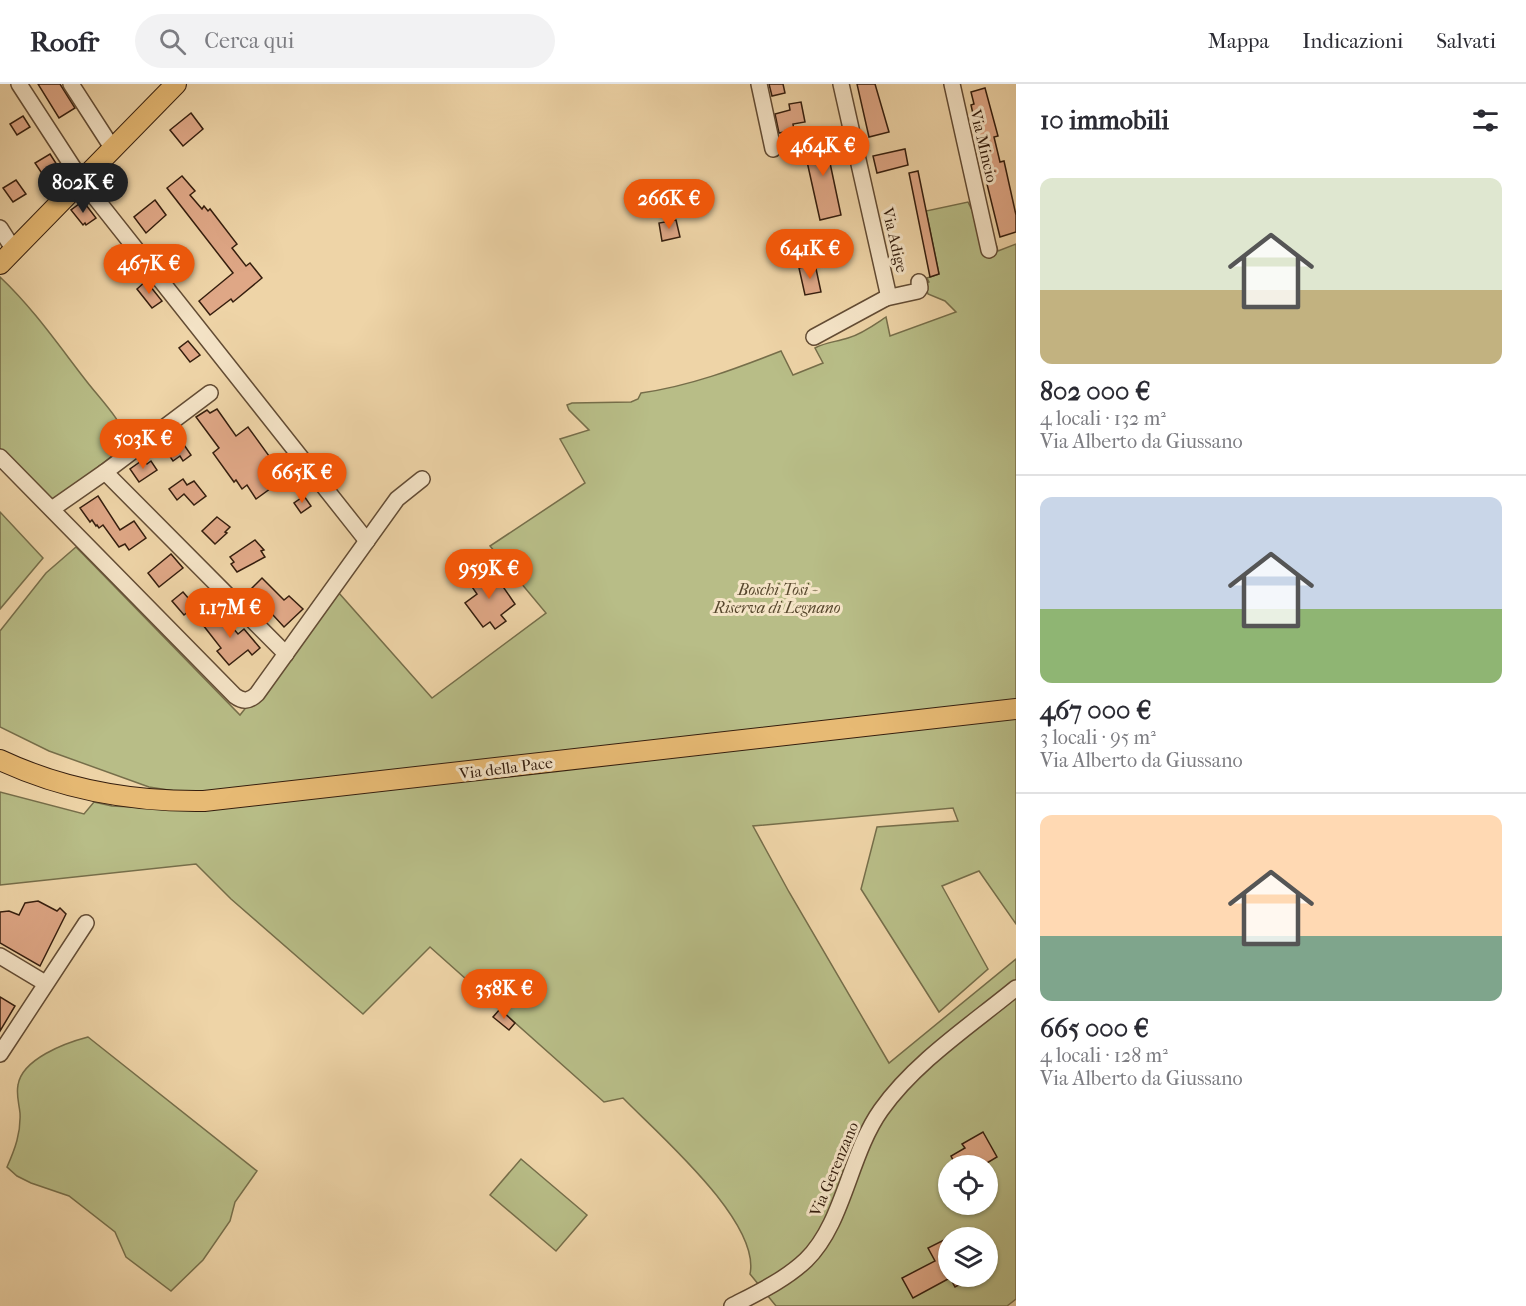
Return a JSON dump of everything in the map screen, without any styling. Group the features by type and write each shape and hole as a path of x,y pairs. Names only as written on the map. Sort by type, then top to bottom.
{"main road":[{"path":"0,264 176,84"},
{"name":"Via della Pace","path":"0,760 72,786 115,796 165,801 204,801 1016,709"}],"street":[{"path":"19,84 82,181 366,541"},
{"path":"71,84 113,149"},
{"path":"759,84 772,149"},
{"name":"Via Adige","path":"841,84 888,293 886,298"},
{"name":"Via Mincio","path":"952,84 989,250"},
{"path":"0,228 14,250"},
{"path":"814,337 886,298 918,291 921,288 919,282"},
{"path":"52,509 210,393"},
{"path":"0,457 239,699 249,700 257,694 397,499 422,479"},
{"path":"105,472 286,654"},
{"path":"0,1054 86,923"},
{"path":"0,956 45,983"},
{"name":"Via Gerenzano","path":"732,1306 804,1262 814,1251 832,1220 858,1152 882,1109 919,1068 1016,988"}],"green space":[{"name":"Boschi Tosi - Riserva di Legnano","path":"968,202 971,208 974,207 983,246 996,244 998,251 1016,244 1016,924 979,871 942,886 988,969 939,1012 861,889 877,827 958,821 953,808 753,826 889,1063 1016,959 1016,1299 1007,1306 776,1306 750,1274 749,1253 740,1230 724,1205 681,1156 623,1098 604,1102 430,947 363,1014 231,899 196,864 0,885 0,792 84,814 94,802 112,806 189,810 187,793 149,787 49,751 0,727 0,631 46,573 76,547 240,715 338,592 432,698 546,613 490,546 585,483 560,439 589,430 569,410 567,405 631,402 638,399 641,393 695,381 781,351 793,375 823,363 815,348 858,334 886,317 890,336 956,312 945,301 928,294 925,284 929,282 927,278 939,274 926,211"},
{"path":"0,277 34,313 109,409 129,443 55,500 50,501 0,455"},
{"path":"0,512 43,558 0,609"},
{"path":"88,1037 257,1171 235,1202 230,1221 203,1260 171,1291 126,1257 115,1232 69,1196 31,1183 17,1176 7,1167 20,1127 17,1092 21,1076 27,1067 46,1054 68,1043"},
{"path":"521,1159 587,1215 556,1251 490,1195"}],"building":[{"path":"38,84 60,84 75,108 59,118"},
{"path":"769,84 783,84 785,93 772,96"},
{"path":"857,84 875,84 889,132 869,137"},
{"path":"985,88 998,136 994,137 1000,162 1004,161 1016,215 1016,232 1000,237 971,105 974,104 971,92"},
{"path":"801,102 805,122 793,124 794,130 779,133 775,114 790,110 789,104"},
{"path":"191,113 203,129 183,146 170,130"},
{"path":"23,116 30,127 17,135 10,124"},
{"path":"832,133 834,142 826,144 841,215 820,220 806,157 816,155 814,146 808,148 806,139"},
{"path":"905,149 908,165 877,173 873,156"},
{"path":"50,154 59,168 45,178 35,163"},
{"path":"918,171 939,274 930,277 909,173"},
{"path":"182,176 195,191 190,195 202,209 204,206 208,211 210,209 237,244 232,248 246,266 250,263 262,278 233,302 231,299 210,315 199,301 233,273 167,188"},
{"path":"16,180 26,194 13,202 3,188"},
{"path":"155,200 166,215 146,233 134,217"},
{"path":"83,201 96,218 86,225 85,223 83,225 71,210"},
{"path":"676,220 680,237 662,241 659,223"},
{"path":"815,264 821,292 805,295 799,268"},
{"path":"146,281 162,301 152,308 137,289"},
{"path":"188,341 200,355 190,362 179,348"},
{"path":"217,409 236,436 248,427 285,478 256,499 247,485 242,489 236,480 234,482 213,453 219,448 196,417 207,410 210,413"},
{"path":"178,436 191,455 183,461 180,456 173,461 163,446"},
{"path":"144,459 147,464 151,461 157,470 139,482 130,469"},
{"path":"183,479 187,485 194,481 206,496 194,505 184,494 177,500 169,489"},
{"path":"98,496 120,530 134,521 146,538 129,550 125,544 119,547 103,525 99,528 92,520 90,522 80,508"},
{"path":"304,496 311,506 301,513 294,503"},
{"path":"217,517 230,527 215,544 202,531"},
{"path":"255,540 264,550 261,551 265,557 237,572 231,564 234,562 230,557"},
{"path":"171,554 183,568 159,587 148,573"},
{"path":"490,568 515,604 501,615 506,621 495,629 490,622 483,627 465,603 477,594 470,584"},
{"path":"262,578 284,600 289,596 303,609 284,627 250,590"},
{"path":"183,592 195,606 184,615 172,601"},
{"path":"219,612 238,634 244,629 260,648 252,655 248,650 229,665 217,651 221,648 203,625"},
{"path":"38,901 57,911 60,908 66,914 40,966 0,943 0,912 9,911 19,915 25,903"},
{"path":"0,997 15,1006 0,1031"},
{"path":"500,1009 515,1023 509,1030 493,1017"},
{"path":"983,1132 996,1155 953,1155 965,1148 962,1144"},
{"path":"938,1243 938,1284 913,1298 902,1278 935,1261 928,1248"}]}
